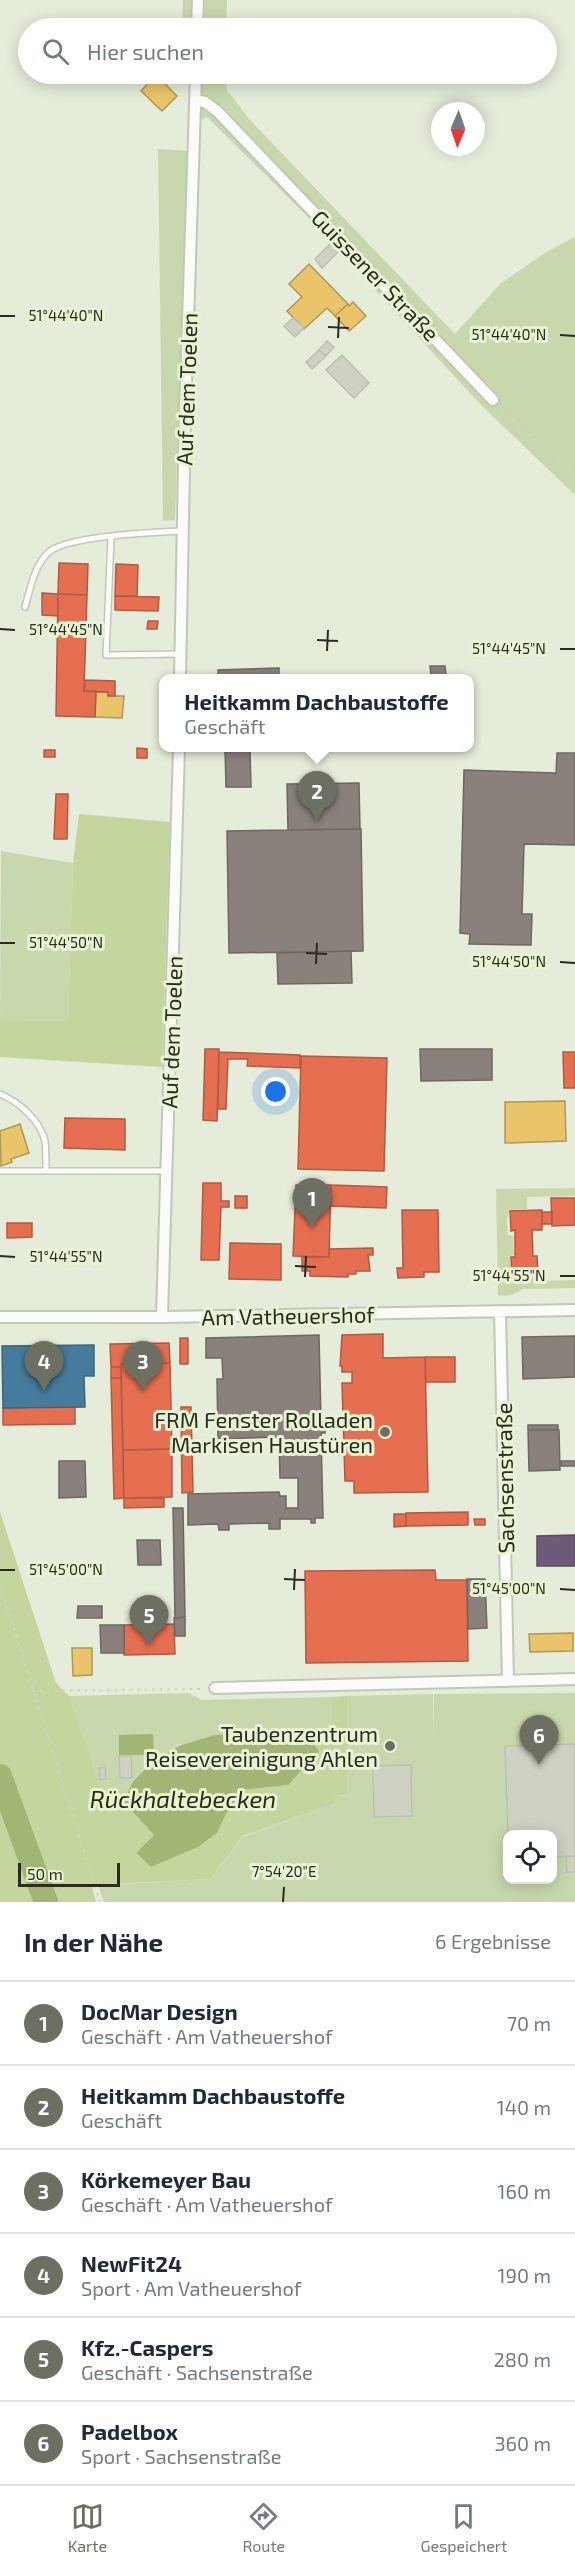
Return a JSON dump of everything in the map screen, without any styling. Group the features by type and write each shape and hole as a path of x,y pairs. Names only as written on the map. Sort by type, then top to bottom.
{"street":[{"path":"197,18 198,0"},
{"path":"195,100 196,84"},
{"name":"Guissener Straße","path":"195,100 205,102 218,111 493,400"},
{"name":"Auf dem Toelen","path":"180,674 195,100"},
{"name":"Auf dem Toelen","path":"162,1317 179,752"},
{"name":"Am Vatheuershof","path":"0,1317 162,1317 575,1310"},
{"name":"Sachsenstraße","path":"500,1311 508,1681"},
{"path":"214,1688 575,1679"}],"lane":[{"path":"25,608 35,573 49,552 71,542 183,531"},
{"path":"111,538 106,655 181,654"},
{"path":"0,1094 12,1100 34,1119 45,1140 46,1170"},
{"path":"0,1171 166,1171"}],"path":[{"path":"493,400 575,474"},
{"path":"0,1585 100,1902"},
{"path":"32,1691 214,1688"}],"shaded area":[{"path":"183,0 193,0 192,18 182,18"},
{"path":"205,0 227,0 226,18 204,18"},
{"path":"202,84 226,84 227,90 249,119 455,334 500,284 548,251 575,237 575,495 480,404 305,214 207,117 200,120"},
{"path":"158,149 189,151 175,520 163,521"},
{"path":"79,814 170,822 162,1067 0,1057 0,1020 68,1021 73,863"},
{"path":"1,851 73,863 68,1021 0,1020"},
{"path":"575,1188 575,1196 527,1197 527,1209 510,1210 507,1218 508,1235 513,1236 514,1255 510,1256 511,1276 535,1276 535,1281 575,1280 575,1288 523,1289 512,1295 498,1296 496,1189"},
{"path":"0,1512 56,1683 69,1696 102,1792 127,1790 132,1784 125,1801 154,1835 136,1853 151,1867 198,1847 217,1833 227,1812 243,1790 288,1785 151,1763 137,1776 155,1759 172,1748 191,1741 232,1733 302,1734 332,1744 332,1697 347,1696 347,1795 335,1796 334,1804 243,1836 210,1879 92,1885 96,1902 0,1902"},
{"path":"189,1693 201,1700 332,1697 333,1744 324,1744 305,1735 180,1744 151,1760 127,1790 102,1793 69,1696"},
{"path":"575,1693 575,1902 104,1902 98,1885 210,1879 243,1837 334,1804 334,1796 347,1795 347,1696 433,1694 434,1734 434,1694"}],"water":[{"path":"153,1734 154,1755 119,1755 119,1735"},
{"name":"Rückhaltebecken","path":"262,1734 309,1738 319,1751 288,1785 243,1790 227,1812 217,1833 198,1847 151,1867 136,1853 154,1835 124,1802 133,1781 151,1763 179,1746 215,1735"}],"building: Wohnen":[{"path":"148,84 165,84 177,96 162,111 141,91"},
{"path":"309,264 348,304 335,316 327,308 304,329 287,311 302,297 289,284"},
{"path":"353,302 366,316 349,331 335,316"},
{"path":"96,691 108,692 108,696 124,696 122,718 95,717"},
{"path":"565,1101 566,1141 505,1143 505,1102"},
{"path":"20,1124 29,1153 11,1159 12,1162 1,1166 0,1131"},
{"path":"573,1633 573,1651 530,1652 529,1634"},
{"path":"72,1648 92,1648 92,1675 73,1676"}],"building: Handel":[{"path":"59,563 88,564 87,595 58,594"},
{"path":"116,564 138,565 137,596 115,596"},
{"path":"42,593 58,594 58,616 42,615"},
{"path":"58,594 87,595 84,691 96,691 95,717 56,716"},
{"path":"115,596 159,597 158,611 115,610"},
{"path":"148,621 158,621 157,629 147,629"},
{"path":"85,680 115,681 115,696 108,696 108,692 84,691"},
{"path":"137,748 147,749 147,758 137,758"},
{"path":"44,750 55,750 55,757 44,757"},
{"path":"56,794 68,794 67,839 54,839"},
{"path":"205,1049 219,1049 217,1121 203,1120"},
{"path":"219,1052 300,1055 300,1068 247,1066 248,1059 228,1059 226,1109 218,1109"},
{"path":"563,1052 575,1052 575,1088 564,1088"},
{"path":"301,1056 387,1058 384,1171 298,1169"},
{"path":"65,1118 125,1119 125,1150 64,1148"},
{"path":"203,1183 221,1183 221,1201 229,1201 229,1207 221,1207 219,1260 201,1260"},
{"path":"296,1185 331,1185 329,1257 293,1256"},
{"path":"331,1185 387,1187 386,1208 330,1206"},
{"path":"235,1196 247,1196 247,1208 235,1208"},
{"path":"551,1198 575,1198 575,1225 552,1226"},
{"path":"402,1210 438,1210 439,1272 424,1272 424,1277 398,1278 397,1268 403,1268"},
{"path":"542,1210 542,1230 532,1230 533,1256 537,1256 538,1275 512,1275 511,1257 515,1257 515,1230 511,1231 510,1211"},
{"path":"542,1212 552,1212 552,1224 542,1224"},
{"path":"7,1223 32,1223 32,1237 7,1238"},
{"path":"230,1243 281,1244 281,1280 229,1279"},
{"path":"373,1248 373,1255 368,1255 370,1271 356,1271 356,1274 348,1274 348,1277 310,1276 310,1271 302,1271 302,1257 329,1257 329,1249"},
{"name":"FRM Fenster Rolladen Markisen Haustüren","path":"383,1334 383,1358 425,1357 428,1492 354,1493 354,1481 345,1481 342,1383 352,1383 352,1372 342,1372 342,1366 340,1366 342,1335"},
{"path":"180,1338 188,1338 188,1364 180,1364"},
{"path":"169,1343 170,1363 121,1364 121,1367 111,1367 110,1344"},
{"path":"425,1357 455,1357 455,1382 426,1382"},
{"path":"170,1363 172,1449 123,1450 121,1364"},
{"path":"111,1367 121,1367 121,1378 111,1378"},
{"path":"111,1378 121,1378 124,1498 114,1499"},
{"path":"75,1406 75,1424 3,1425 3,1408"},
{"path":"181,1407 191,1407 193,1492 182,1493"},
{"path":"172,1449 172,1497 124,1498 123,1450"},
{"path":"124,1498 164,1498 164,1507 124,1508"},
{"path":"468,1512 468,1525 406,1526 406,1513"},
{"path":"394,1514 406,1514 406,1526 394,1527"},
{"path":"474,1519 485,1519 485,1525 475,1525"},
{"path":"435,1570 436,1580 467,1580 468,1661 306,1663 305,1571"},
{"path":"174,1624 175,1654 124,1655 124,1625"}],"building: Büros":[{"path":"575,1535 575,1566 537,1566 537,1536"}],"building: Öffentlich":[{"path":"94,1345 94,1376 84,1376 85,1407 3,1408 2,1346"}],"building: Industrie":[{"path":"430,666 445,666 446,674 431,674"},
{"path":"279,668 279,674 218,674 218,670"},
{"path":"225,752 250,752 251,787 226,787"},
{"path":"557,753 575,753 575,845 524,844 522,914 532,914 531,945 469,944 470,934 460,933 464,770 556,773"},
{"path":"359,783 360,829 288,830 287,784"},
{"path":"361,829 363,951 229,953 227,831"},
{"path":"351,951 352,983 278,984 277,953"},
{"path":"420,1049 492,1049 492,1080 421,1081"},
{"path":"319,1335 321,1420 325,1420 325,1433 321,1433 323,1518 315,1518 315,1523 311,1523 311,1519 280,1519 280,1529 269,1529 269,1523 229,1524 229,1530 219,1530 218,1524 188,1525 188,1494 279,1492 280,1496 286,1496 286,1508 298,1508 298,1478 280,1478 279,1437 218,1439 217,1379 223,1379 222,1358 206,1358 206,1338"},
{"path":"575,1336 575,1377 523,1379 522,1337"},
{"path":"528,1425 558,1425 558,1430 528,1430"},
{"path":"528,1430 559,1430 560,1470 529,1471"},
{"path":"59,1461 85,1461 86,1497 59,1498"},
{"path":"561,1461 575,1461 575,1466 561,1466"},
{"path":"173,1508 183,1508 185,1617 175,1618"},
{"path":"137,1540 160,1540 161,1565 138,1565"},
{"path":"467,1579 485,1579 487,1628 468,1629"},
{"path":"78,1606 102,1606 102,1618 77,1618"},
{"path":"185,1617 185,1636 175,1636 174,1618"},
{"path":"100,1625 124,1625 124,1653 101,1653"}],"building: Sonstige":[{"path":"330,244 338,252 322,268 315,259"},
{"path":"293,318 304,328 295,337 284,326"},
{"path":"327,341 334,347 326,356 319,350"},
{"path":"319,350 326,356 312,369 306,362"},
{"path":"342,355 369,383 354,398 326,370"},
{"path":"575,1744 575,1856 557,1857 557,1830 508,1830 505,1746"},
{"path":"119,1756 131,1756 132,1778 120,1778"},
{"path":"411,1765 412,1816 374,1817 373,1766"},
{"path":"105,1767 106,1779 100,1780 99,1768"},
{"path":"575,1856 575,1872 567,1872 566,1857"}],"waterway":[{"path":"0,1776 46,1902"}],"place":[{"name":"Heitkamm Dachbaustoffe","path":"317,821"},
{"name":"DocMar Design","path":"312,1228"},
{"name":"NewFit24","path":"44,1391"},
{"name":"Körkemeyer Bau","path":"143,1391"},
{"name":"FRM Fenster Rolladen Markisen Haustüren","path":"385,1432"},
{"name":"Kfz.-Caspers","path":"149,1645"},
{"name":"Taubenzentrum Reisevereinigung Ahlen","path":"390,1746"},
{"name":"Padelbox","path":"539,1765"}]}
